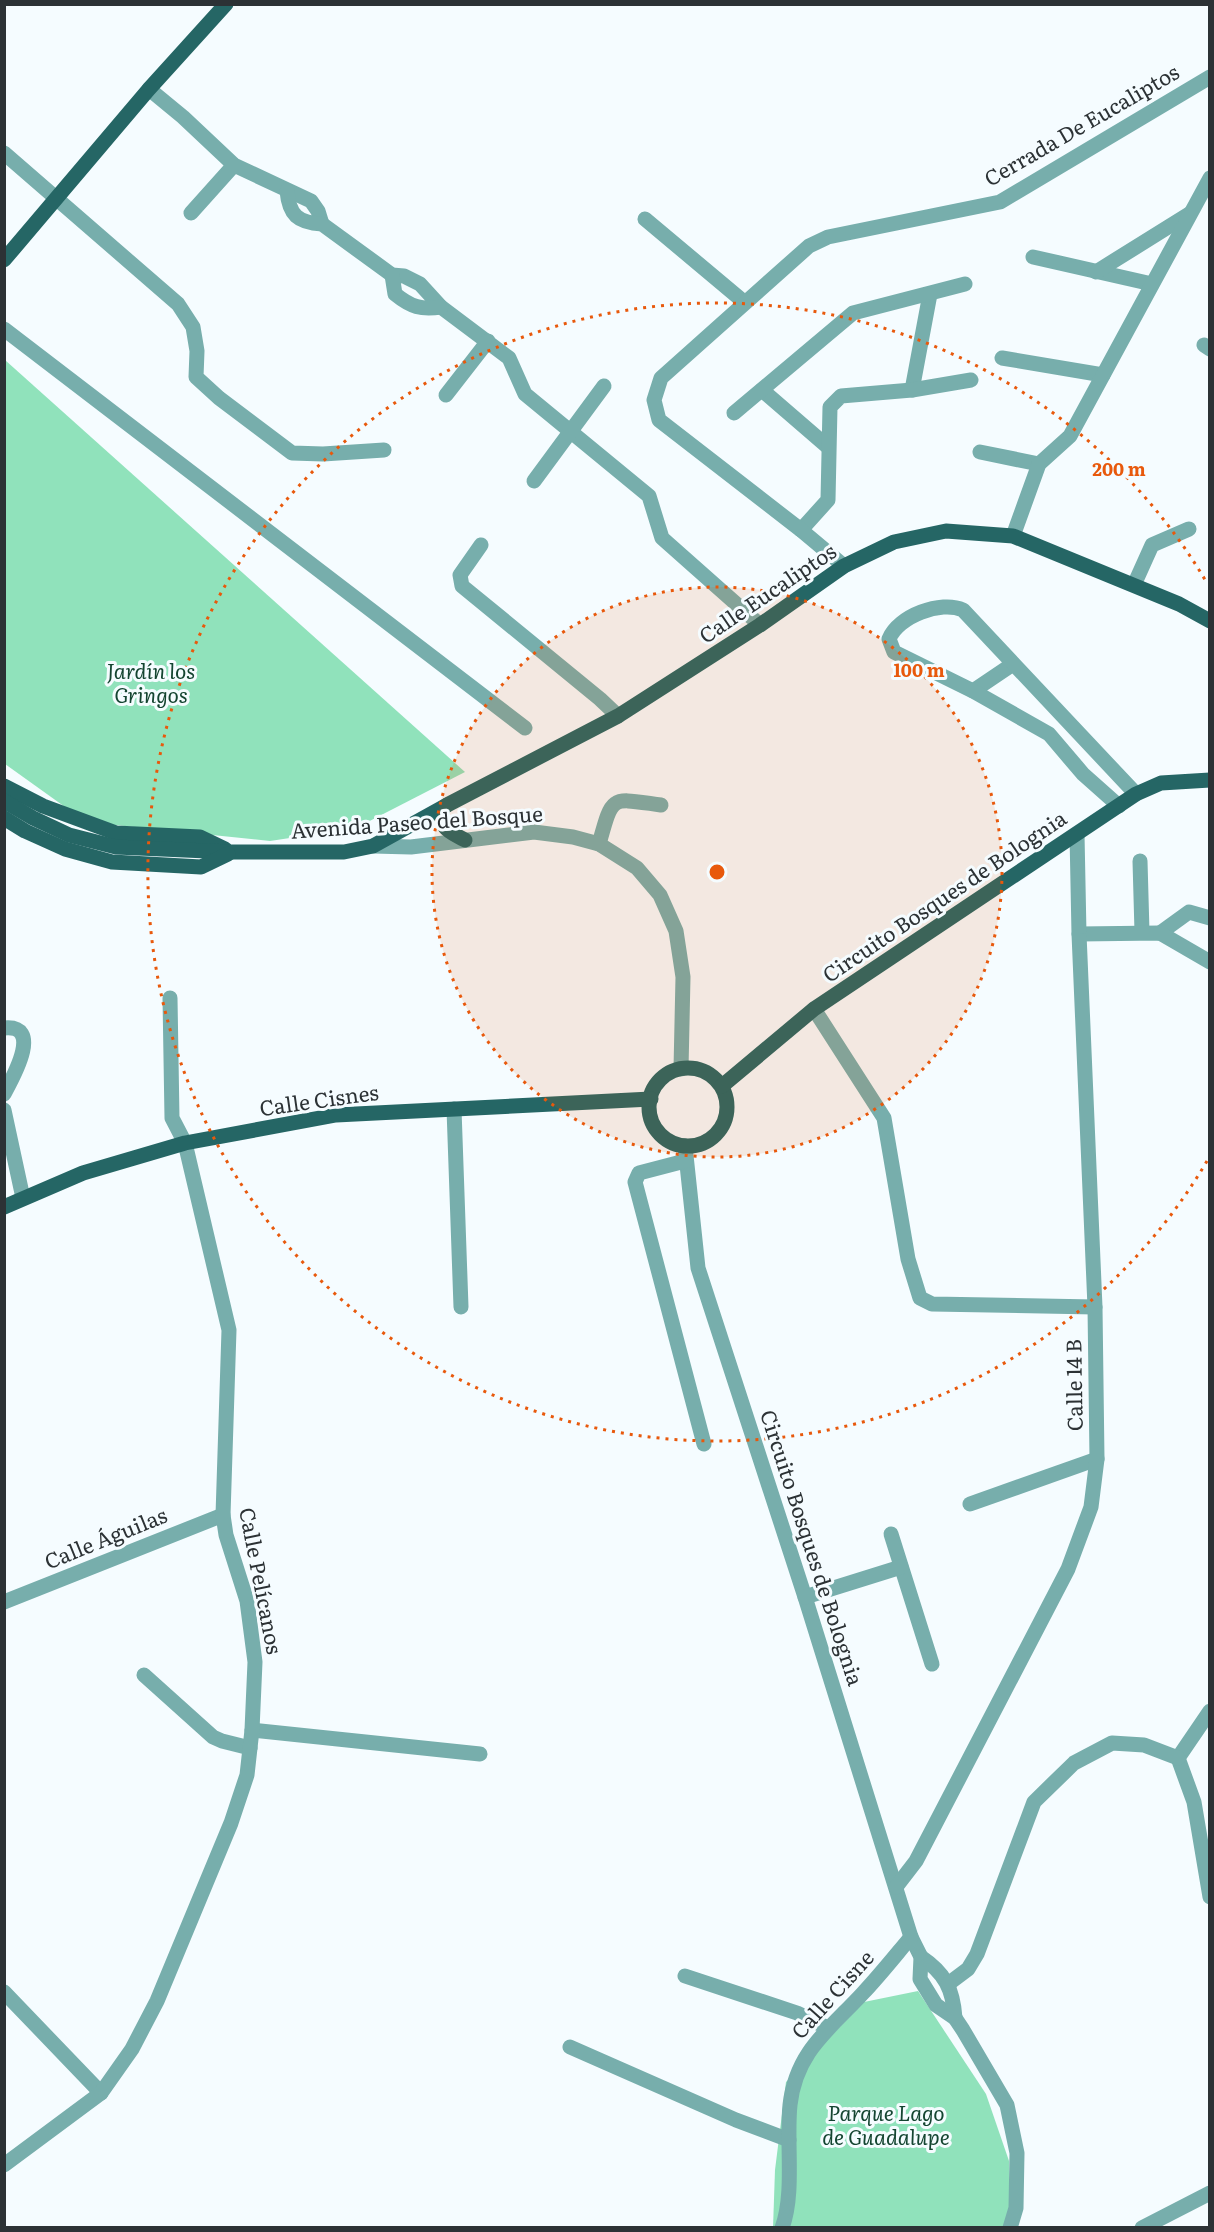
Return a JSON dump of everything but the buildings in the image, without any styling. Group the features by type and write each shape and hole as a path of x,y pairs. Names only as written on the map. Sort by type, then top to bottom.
{"main road":[{"path":"4,260 149,89 226,4"},
{"name":"Calle Eucaliptos","path":"373,846 618,716 760,625 844,566 894,542 946,531 1013,536 1179,603 1209,621"},
{"name":"Circuito Bosques de Bolognia","path":"722,1086 814,1009 1136,795 1161,783 1209,780"},
{"name":"Avenida Paseo del Bosque","path":"4,786 43,806 116,833 200,837 230,852 344,852 373,846"},
{"path":"4,801 69,835 116,848 230,852"},
{"path":"447,805 442,809 441,820 446,830 465,840"},
{"name":"Avenida Paseo del Bosque","path":"4,818 25,831 65,849 112,862 201,867 230,852"},
{"path":"692,1068 704,1071 722,1086 727,1099 724,1124 716,1135 705,1143 685,1153 656,1130 650,1109 651,1099 654,1088 661,1080 681,1069 692,1068"},
{"name":"Calle Cisnes","path":"4,1208 83,1173 185,1143 336,1115 651,1099"}],"street":[{"name":"Cerrada De Eucaliptos","path":"844,566 659,420 654,400 661,378 809,246 828,237 1000,202 1209,77"},
{"path":"149,89 234,165 311,201 322,224 392,275 404,276 420,284 441,306 509,358 525,394 649,496 662,538 760,625"},
{"path":"4,153 178,304 194,327 197,351 196,377 219,398 292,453 323,454 384,450"},
{"path":"191,213 234,165"},
{"path":"1013,536 1039,464 1070,436 1209,178"},
{"path":"1096,272 1191,212"},
{"path":"645,219 744,302"},
{"path":"1033,258 1152,284"},
{"path":"392,275 395,294 408,305 425,309 441,306"},
{"path":"734,413 853,313 965,284"},
{"path":"912,390 930,294"},
{"path":"4,329 525,728"},
{"path":"446,395 488,341"},
{"path":"1002,358 1103,375"},
{"path":"801,530 828,500 830,407 841,396 912,390 971,380"},
{"path":"534,481 604,386"},
{"path":"762,390 828,447"},
{"path":"980,452 1039,464"},
{"path":"1134,585 1152,545 1189,530"},
{"path":"481,545 460,575 462,586 618,716"},
{"path":"1119,806 1083,774 1049,734 973,691 894,652 890,639 894,630 900,624 922,613 946,607 958,608 968,614 1136,795"},
{"path":"973,691 1013,664"},
{"path":"599,844 610,810 616,802 625,800 661,805"},
{"name":"Avenida Paseo del Bosque","path":"373,846 411,847 534,832 573,837 599,844 637,867 660,895 676,931 683,977 681,1069"},
{"name":"Calle 14 B","path":"896,1887 916,1861 1068,1569 1091,1508 1097,1459 1095,1307 1079,934 1077,834"},
{"path":"1140,861 1142,932"},
{"path":"1160,933 1189,912 1209,918"},
{"path":"1079,934 1160,933 1209,962"},
{"name":"Calle Pelícanos","path":"4,2165 101,2093 132,2049 157,2001 231,1823 247,1775 252,1730 255,1662 247,1601 226,1535 223,1515 229,1330 185,1143 172,1118 170,998"},
{"path":"814,1009 884,1118 908,1259 920,1298 932,1304 1095,1307"},
{"path":"4,1028 19,1031 24,1043 22,1057 4,1094"},
{"path":"454,1109 461,1307"},
{"path":"4,1110 23,1198"},
{"path":"685,1153 639,1173 635,1182 704,1444"},
{"name":"Circuito Bosques de Bolognia","path":"685,1153 698,1268 805,1597 911,1937 921,1957 935,1967 948,1984 954,1999 955,2018"},
{"path":"970,1504 1097,1459"},
{"name":"Calle Águilas","path":"4,1602 223,1515"},
{"path":"891,1534 932,1665"},
{"path":"805,1597 901,1567"},
{"path":"144,1675 213,1737 250,1748"},
{"path":"1178,1758 1209,1711"},
{"path":"252,1730 480,1754"},
{"path":"948,1984 968,1968 977,1954 1034,1802 1074,1763 1112,1743 1144,1745 1178,1758 1194,1802 1209,1897"},
{"name":"Calle Cisne","path":"782,2228 787,2200 790,2106 793,2084 802,2060 911,1937"},
{"name":"Circuito Bosques de Bolognia","path":"921,1957 920,1979 936,2005 955,2018 1007,2105 1017,2153 1016,2208 1010,2228"},
{"path":"685,1976 797,2013 828,2028"},
{"path":"4,1992 101,2093"},
{"path":"570,2047 736,2120 789,2140"},
{"path":"1142,2228 1209,2193"}],"green space":[{"name":"Jardín los Gringos","path":"5,360 465,772 356,828 270,841 86,822 5,764"},
{"name":"Parque Lago de Guadalupe","path":"918,1991 986,2094 1009,2161 1009,2227 773,2228 775,2170 786,2082 864,2002"}]}
